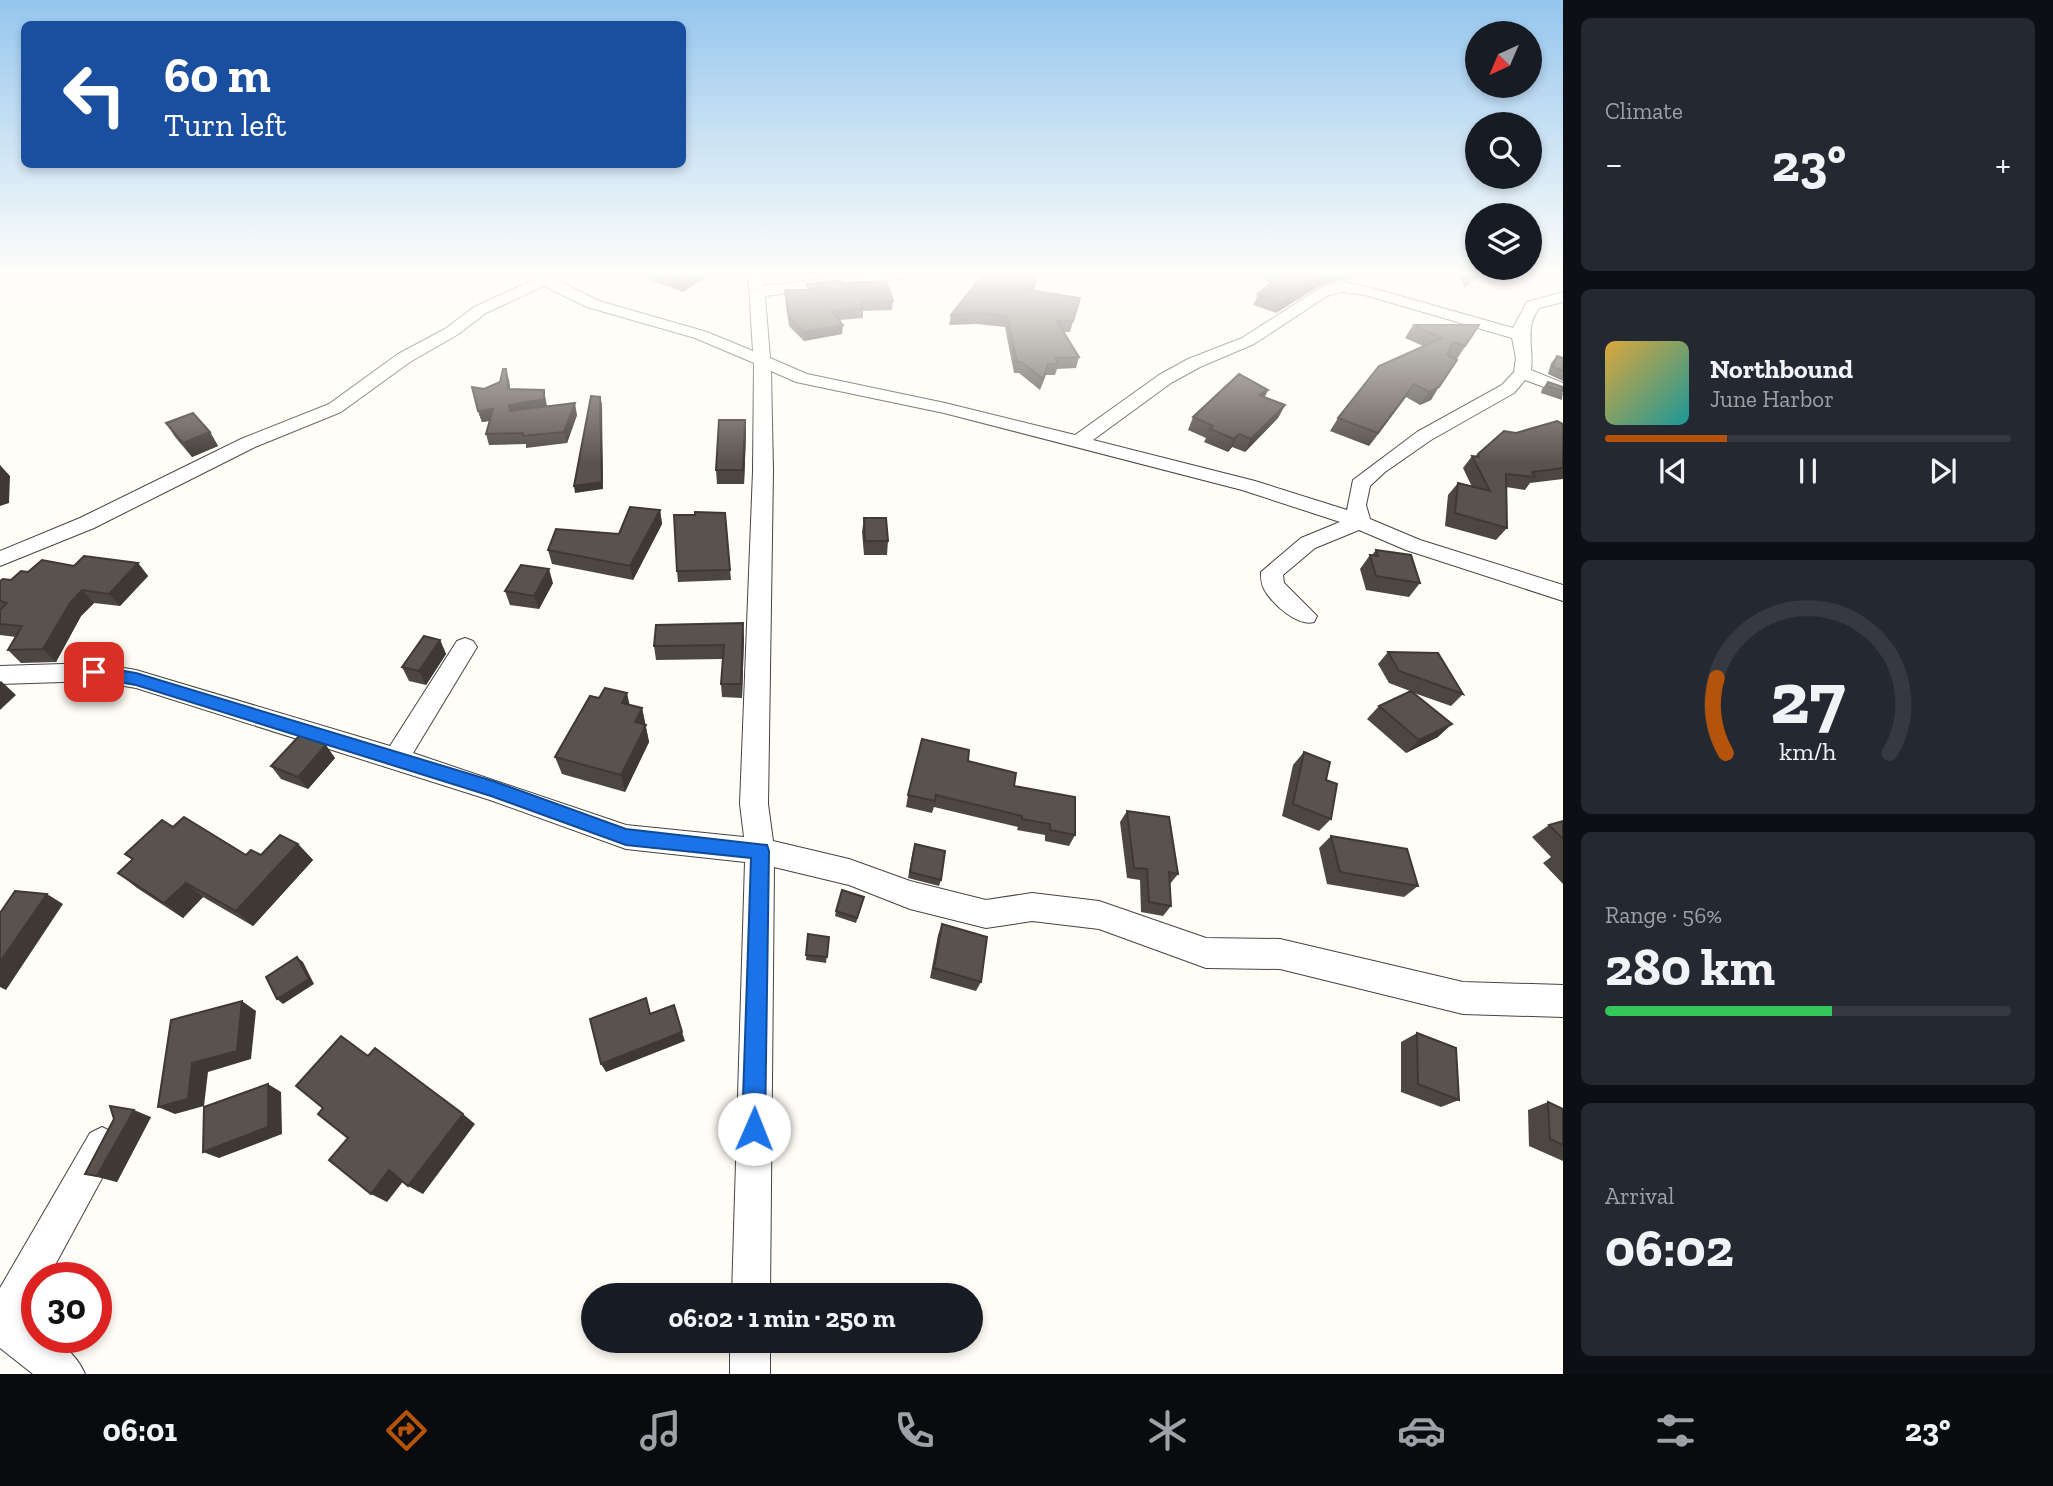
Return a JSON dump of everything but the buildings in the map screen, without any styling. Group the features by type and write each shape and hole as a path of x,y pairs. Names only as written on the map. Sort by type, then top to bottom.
{"street":[{"path":"0,559 100,517 248,443 335,408 404,358 444,336"},
{"path":"704,336 802,378 945,408 1284,495 1360,522 1413,545 1563,593"},
{"path":"751,1283 760,851 754,804 763,471 760,336"},
{"path":"1079,441 1165,379 1256,336"},
{"path":"1360,522 1356,505 1360,484 1377,468 1424,436 1508,389 1522,373 1524,358 1521,336"},
{"path":"1522,373 1563,389"},
{"path":"1306,616 1273,586 1272,572 1308,543 1360,522"},
{"path":"395,760 465,648"},
{"path":"0,675 94,672 136,679 493,789 626,837 760,851 849,872 910,895 986,914 1032,906 1099,915 1206,953 1280,954 1464,998 1563,1002"},
{"path":"65,1374 1,1324 113,1125"},
{"path":"750,1353 750,1374"}],"route":[{"path":"94,672 136,679 493,789 626,837 760,851 754,1129"}]}
